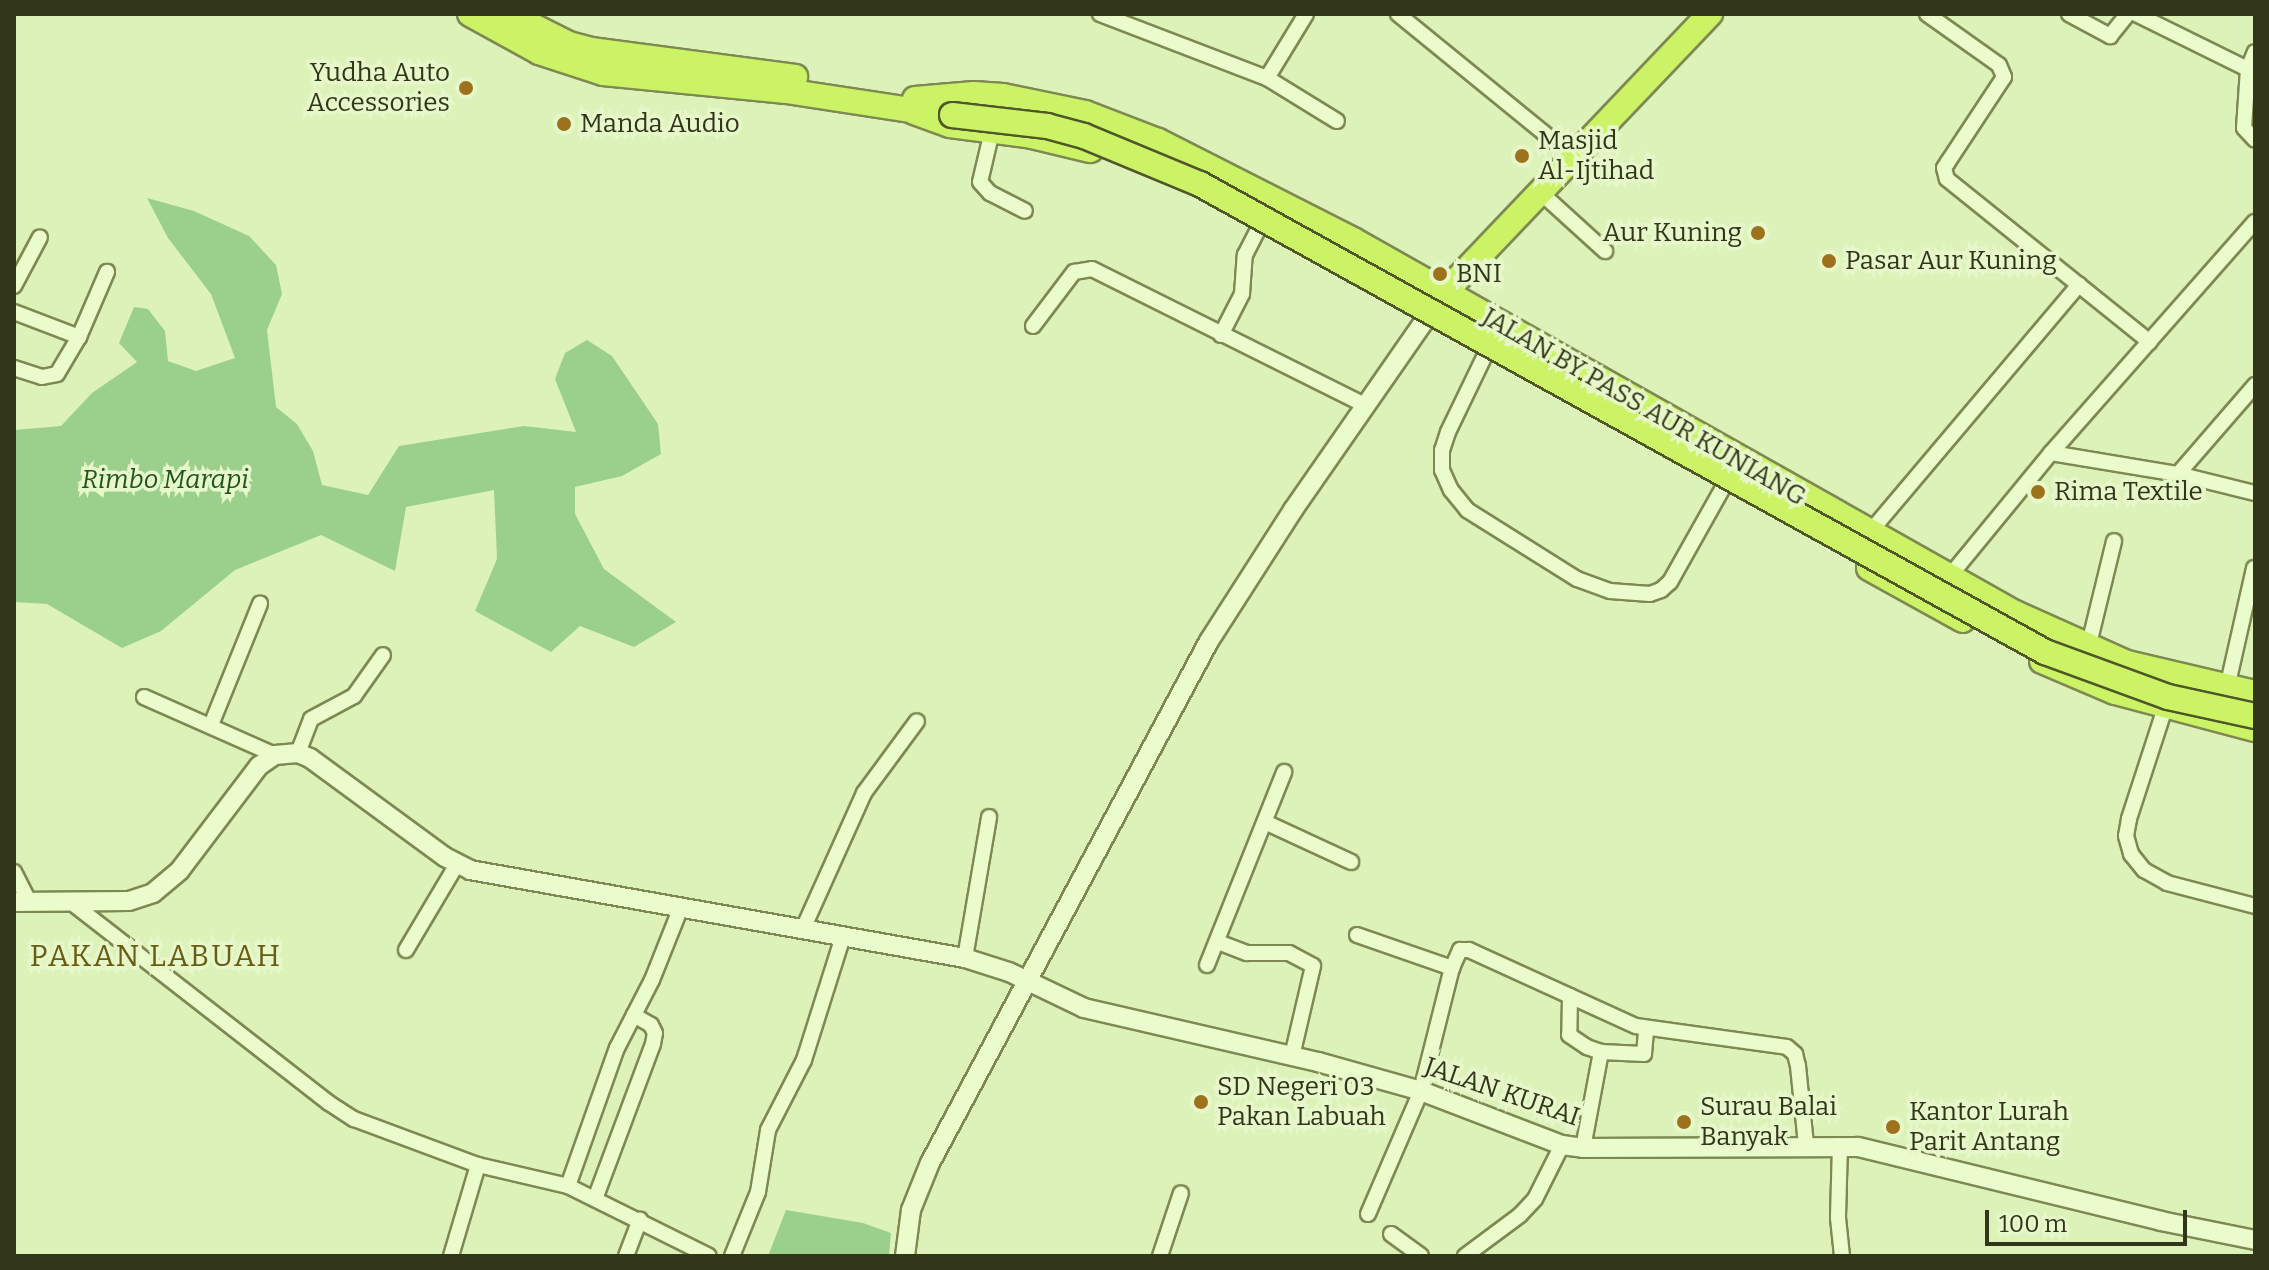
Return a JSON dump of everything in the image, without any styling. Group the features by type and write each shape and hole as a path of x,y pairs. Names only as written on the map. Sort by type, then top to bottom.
{"highway":[{"name":"JALAN BY PASS AUR KUNIANG","path":"470,14 539,52 603,73 787,83"},
{"name":"JALAN BY PASS AUR KUNIANG","path":"509,14 569,44 591,50 1047,126 1109,143 1200,184 2045,652 2168,697 2255,716"},
{"path":"1446,291 1710,14"},
{"name":"JALAN BY PASS AUR KUNIANG","path":"914,105 974,94 1003,96 1085,113 1117,124 1225,172 1446,291 1949,577 2088,648 2158,672 2255,693"},
{"name":"JALAN BY PASS AUR KUNIANG","path":"914,105 950,125 1057,141 1106,154 1259,227 1427,317 2015,648 2115,692 2165,708 2255,729"},
{"name":"JALAN BY PASS AUR KUNIANG","path":"954,110 1049,116 1085,126 1204,173 2021,628 2111,669 2255,706"},
{"path":"1595,411 1610,385"}],"street":[{"path":"1100,14 1267,78 1337,121"},
{"path":"1267,78 1306,14"},
{"path":"1927,14 1999,65 2004,77 1948,162 1944,174 2150,342"},
{"path":"2069,14 2110,36 2128,14"},
{"path":"2136,14 2248,69"},
{"path":"1404,16 1572,156"},
{"path":"2255,52 2248,69 2244,128 2255,140"},
{"path":"992,131 980,182 990,193 1025,211"},
{"path":"1540,192 1605,251"},
{"path":"1949,577 2051,453 2255,222"},
{"path":"1221,335 1242,294 1245,255 1259,227"},
{"path":"14,286 40,237"},
{"path":"1033,326 1074,272 1082,268 1103,274 1367,406"},
{"path":"14,368 42,377 57,374 79,337 107,272"},
{"path":"1870,532 2079,285"},
{"path":"14,312 79,337"},
{"path":"905,1256 911,1210 920,1185 1025,980 1209,641 1231,603 1427,317"},
{"path":"1487,351 1448,432 1442,450 1442,470 1451,490 1467,510 1577,579 1610,591 1650,594 1661,590 1670,582 1725,484"},
{"path":"2178,474 2255,385"},
{"path":"2051,453 2178,474 2255,493"},
{"path":"2088,648 2114,541"},
{"path":"2227,688 2254,568"},
{"path":"211,725 260,604"},
{"path":"14,872 22,902 129,901 165,884 259,766 275,755 298,753 311,719 354,696 383,655"},
{"path":"144,697 275,755"},
{"path":"2165,708 2129,819 2126,836 2131,854 2144,870 2167,883 2255,906"},
{"path":"803,929 864,793 917,721"},
{"name":"JALAN KURAI","path":"298,753 310,758 457,864 489,875 965,958 1025,980 1084,1008 1292,1056 1421,1091 1562,1145 1583,1148 1840,1145 1879,1151 2161,1221 2255,1240"},
{"path":"1207,965 1284,772"},
{"path":"965,958 989,817"},
{"path":"1265,822 1351,862"},
{"path":"406,950 457,864"},
{"path":"72,903 329,1103 354,1119 478,1165 568,1186 709,1256"},
{"path":"568,1186 617,1048 652,980 681,907"},
{"path":"1357,935 1452,968"},
{"path":"732,1256 758,1192 768,1130 804,1060 843,936"},
{"path":"1218,942 1247,953 1289,953 1313,966 1292,1056"},
{"path":"1368,1214 1421,1091 1452,968 1460,950 1469,950 1646,1029 1787,1047 1795,1054 1798,1066 1806,1145"},
{"path":"1570,996 1569,1035 1577,1042 1601,1052 1644,1054 1646,1029"},
{"path":"595,1199 653,1044 655,1033 651,1025 634,1015"},
{"path":"1583,1148 1601,1052"},
{"path":"1465,1256 1520,1215 1535,1199 1562,1145"},
{"path":"1840,1145 1838,1218 1842,1256"},
{"path":"451,1256 478,1165"},
{"path":"1160,1256 1181,1193"},
{"path":"626,1256 640,1220"},
{"path":"1391,1234 1421,1256"}],"green space":[{"name":"Rimbo Marapi","path":"147,198 194,211 249,236 276,265 282,294 267,330 276,407 297,424 313,451 322,485 368,495 399,446 524,426 576,432 555,379 565,353 587,340 612,356 658,424 661,454 622,476 575,487 575,514 604,569 676,622 634,647 580,626 551,652 475,611 497,559 494,490 406,507 395,571 321,535 235,570 161,631 122,648 47,604 14,602 14,430 61,426 92,393 137,362 119,343 134,307 148,309 165,331 168,361 196,371 235,358 211,294 168,238"},
{"path":"786,1210 863,1223 891,1233 889,1256 768,1256"}],"place":[{"name":"Yudha Auto Accessories","path":"466,88"},
{"name":"Manda Audio","path":"564,124"},
{"name":"Masjid Al-Ijtihad","path":"1522,156"},
{"name":"Aur Kuning","path":"1758,233"},
{"name":"Pasar Aur Kuning","path":"1829,261"},
{"name":"BNI","path":"1440,274"},
{"name":"Rima Textile","path":"2038,492"},
{"name":"SD Negeri 03 Pakan Labuah","path":"1201,1102"},
{"name":"Surau Balai Banyak","path":"1684,1122"},
{"name":"Kantor Lurah Parit Antang","path":"1893,1127"}],"district":[{"name":"PAKAN LABUAH","path":"156,956"}]}
